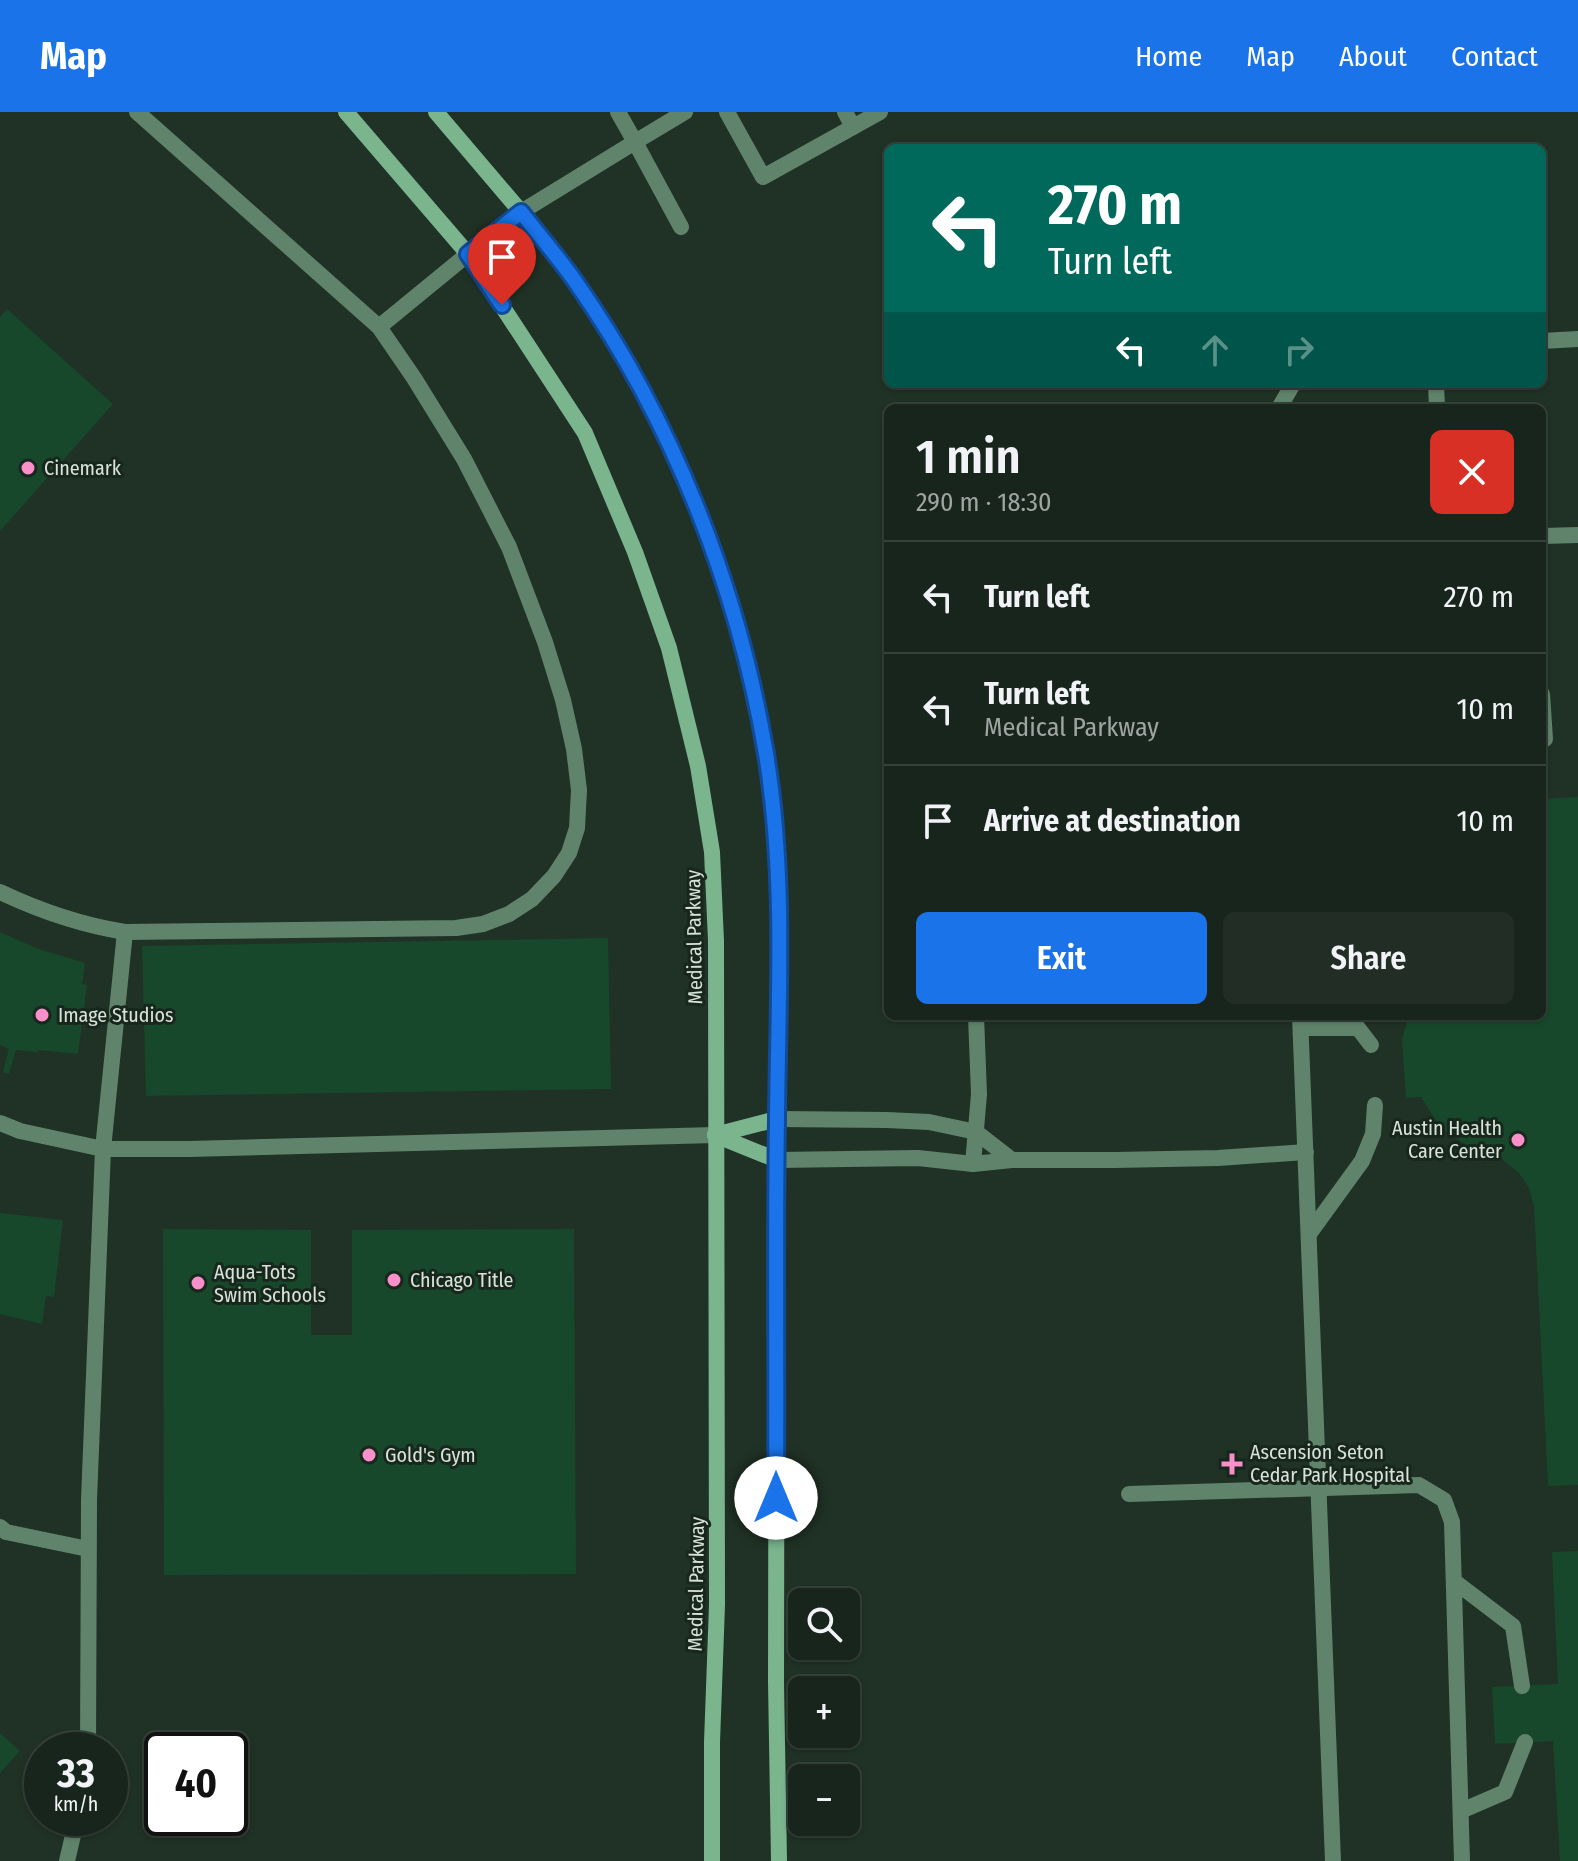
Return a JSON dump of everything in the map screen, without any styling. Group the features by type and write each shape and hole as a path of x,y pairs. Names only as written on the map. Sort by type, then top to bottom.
{"street":[{"name":"Medical Parkway","path":"346,112 468,254 585,433 635,552 669,648 698,766 712,852 716,941 717,1605 712,1861"},
{"path":"436,112 575,281 622,356 683,472 720,572 747,663 766,756 777,845 780,980 776,1682 779,1861"},
{"path":"468,254 521,212"},
{"path":"715,1135 777,1119"},
{"path":"715,1135 777,1160"}],"lane":[{"path":"0,892 48,913 102,929 125,932 456,928 483,924 509,914 532,899 554,876 569,853 577,828 579,790 574,749 545,642 509,547 485,498 427,399 379,327 137,112"},
{"path":"618,112 681,227"},
{"path":"521,212 685,112"},
{"path":"727,112 763,177 849,120 880,112"},
{"path":"379,327 468,254"},
{"path":"1546,341 1578,339"},
{"path":"1546,536 1578,535"},
{"path":"88,1732 89,1484 103,1149 125,932"},
{"path":"973,1164 979,1094 976,1020"},
{"path":"1333,1861 1300,1022 1358,1028 1371,1045"},
{"path":"1309,1234 1362,1161 1373,1134 1375,1105"},
{"path":"777,1119 929,1122 976,1132 1012,1160"},
{"path":"0,1123 20,1131 103,1149 715,1135"},
{"path":"777,1160 918,1158 973,1164 1012,1160 1218,1158 1306,1152"},
{"path":"1129,1494 1419,1485 1444,1500 1452,1522 1462,1861"},
{"path":"0,1527 6,1532 88,1549"},
{"path":"1454,1581 1513,1626 1522,1686"},
{"path":"1461,1811 1505,1792 1525,1742"},
{"path":"67,1861 73,1836"}],"building":[{"name":"Cinemark","path":"7,309 113,404 0,531 0,317"},
{"name":"Austin Health Care Center","path":"1578,797 1578,1485 1548,1486 1534,1206 1529,1188 1519,1173 1502,1159 1450,1135 1439,1125 1421,1097 1406,1098 1402,1039 1408,1020 1546,1020 1546,799"},
{"name":"Image Studios","path":"0,932 36,948 85,963 82,984 87,985 78,1054 16,1050 9,1074 3,1072 9,1049 0,1045"},
{"path":"608,938 611,1089 146,1096 142,946"},
{"path":"0,1213 63,1220 54,1297 46,1296 42,1324 0,1314"},
{"name":"Gold's Gym","path":"163,1229 311,1230 311,1335 352,1335 352,1230 574,1229 576,1574 164,1575"},
{"path":"1578,1551 1578,1861 1560,1861 1553,1741 1495,1744 1492,1687 1558,1684 1552,1552"},
{"path":"0,1733 20,1751 0,1773"}],"place":[{"name":"Cinemark","path":"28,468"},
{"name":"Image Studios","path":"42,1015"},
{"name":"Austin Health Care Center","path":"1518,1140"},
{"name":"Chicago Title","path":"394,1280"},
{"name":"Aqua-Tots Swim Schools","path":"198,1283"},
{"name":"Gold's Gym","path":"369,1455"},
{"name":"Ascension Seton Cedar Park Hospital","path":"1232,1464"}],"route":[{"path":"502,305 468,254 521,212 575,281 630,369 683,472 720,572 747,663 766,756 777,845 780,980 776,1498"}]}
